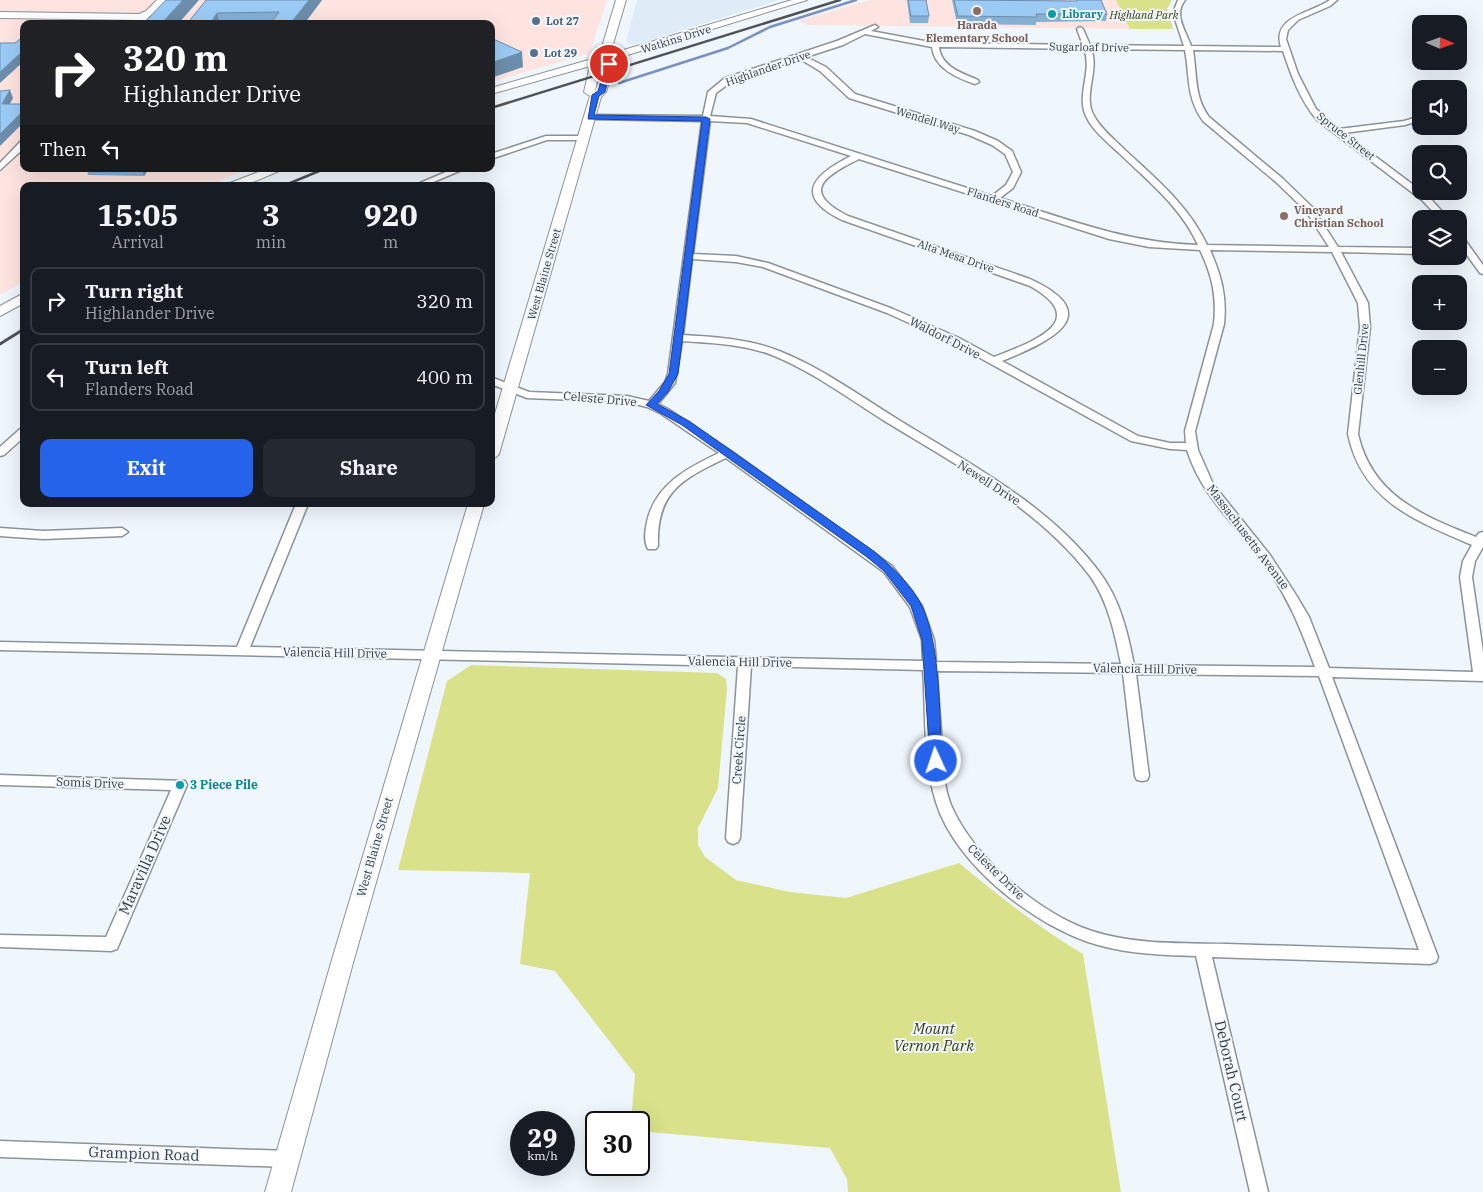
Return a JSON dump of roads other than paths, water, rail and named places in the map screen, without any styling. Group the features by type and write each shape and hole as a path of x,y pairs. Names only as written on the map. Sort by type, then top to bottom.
{"street":[{"path":"143,20 162,0"},
{"name":"West Blaine Street","path":"596,95 589,92 593,76 596,66 604,59 621,0"},
{"name":"Watkins Drive","path":"495,90 647,47 802,0"},
{"name":"Glenhill Drive","path":"1182,0 1176,8 1176,14 1192,64 1193,98 1199,112 1296,196 1318,222 1357,289 1365,315 1353,434 1355,446 1376,481 1388,496 1407,511 1481,539"},
{"name":"Spruce Street","path":"1334,0 1290,22 1283,34 1294,74 1309,104 1320,118 1425,198 1436,210"},
{"path":"0,8 142,10 149,13"},
{"path":"0,15 135,17 149,13"},
{"name":"Highlander Drive","path":"651,405 663,392 673,374 706,119 712,92 719,85 739,76 846,41 875,27"},
{"name":"Massachusetts Avenue","path":"1080,29 1091,57 1086,104 1090,117 1107,137 1183,210 1194,226 1215,272 1221,307 1219,324 1193,416 1190,432 1191,447 1203,478 1215,497 1266,557 1290,593 1303,617 1430,957"},
{"name":"Sugarloaf Drive","path":"864,32 935,45 1286,49"},
{"path":"610,39 622,46 647,47"},
{"path":"935,45 935,52 940,62 975,82"},
{"name":"Wendell Way","path":"800,56 823,69 852,96 972,133 1002,147 1009,153 1017,172 1010,186 994,199"},
{"name":"West Blaine Street","path":"495,441 596,95 601,92 609,64 604,59"},
{"path":"554,72 581,72 593,76"},
{"name":"Flanders Road","path":"590,117 748,121 1126,240 1157,245 1203,247 1412,252"},
{"path":"1339,131 1398,124 1412,120"},
{"path":"495,156 546,138 584,138"},
{"path":"0,168 20,147"},
{"name":"Alta Mesa Drive","path":"858,156 827,173 821,179 817,192 818,197 826,208 845,218 1027,281 1049,293 1062,309 1063,318 1058,328 1053,332 992,362"},
{"path":"244,182 268,172"},
{"path":"427,182 452,172"},
{"path":"1467,248 1483,271"},
{"path":"1470,252 1483,252"},
{"name":"Waldorf Drive","path":"689,256 736,259 776,268 931,329 1135,439 1170,446 1191,447"},
{"path":"0,312 20,300"},
{"name":"Newell Drive","path":"678,338 734,342 761,347 776,353 868,406 1007,493 1032,511 1071,548 1101,585 1115,617 1128,669 1142,776"},
{"name":"Celeste Drive","path":"495,382 527,395 604,397 651,405 674,416 888,569 916,606 928,640 939,794 951,822 961,838 978,857 1022,899 1052,919 1084,935 1115,944 1147,948 1430,957"},
{"path":"0,453 20,435"},
{"path":"652,546 650,532 652,520 657,505 667,490 693,470 727,453"},
{"path":"242,650 301,507"},
{"name":"West Blaine Street","path":"278,1192 342,963 475,507"},
{"path":"0,532 43,535 122,532"},
{"name":"Valencia Hill Drive","path":"1,647 242,650 930,666 1325,672 1480,677 1466,577 1469,561 1481,539"},
{"name":"Creek Circle","path":"733,838 745,662"},
{"name":"Somis Drive","path":"0,780 180,785"},
{"name":"Maravilla Drive","path":"0,941 111,944 180,785"},
{"name":"Deborah Court","path":"1202,949 1260,1192"},
{"name":"Grampion Road","path":"0,1149 288,1159"}],"waterway":[{"path":"619,83 728,48 770,27 856,0"}],"railway":[{"path":"495,107 840,0"},
{"path":"293,182 317,172"},
{"path":"0,344 20,332"}],"place":[{"name":"Harada Elementary School","path":"977,11"},
{"name":"Library","path":"1052,14"},
{"name":"Lot 27","path":"536,21"},
{"name":"Lot 29","path":"534,53"},
{"name":"Vineyard Christian School","path":"1284,216"},
{"name":"3 Piece Pile","path":"180,785"}],"park label":[{"name":"Highland Park","path":"1144,15"},
{"name":"Mount Vernon Park","path":"934,1038"}]}
